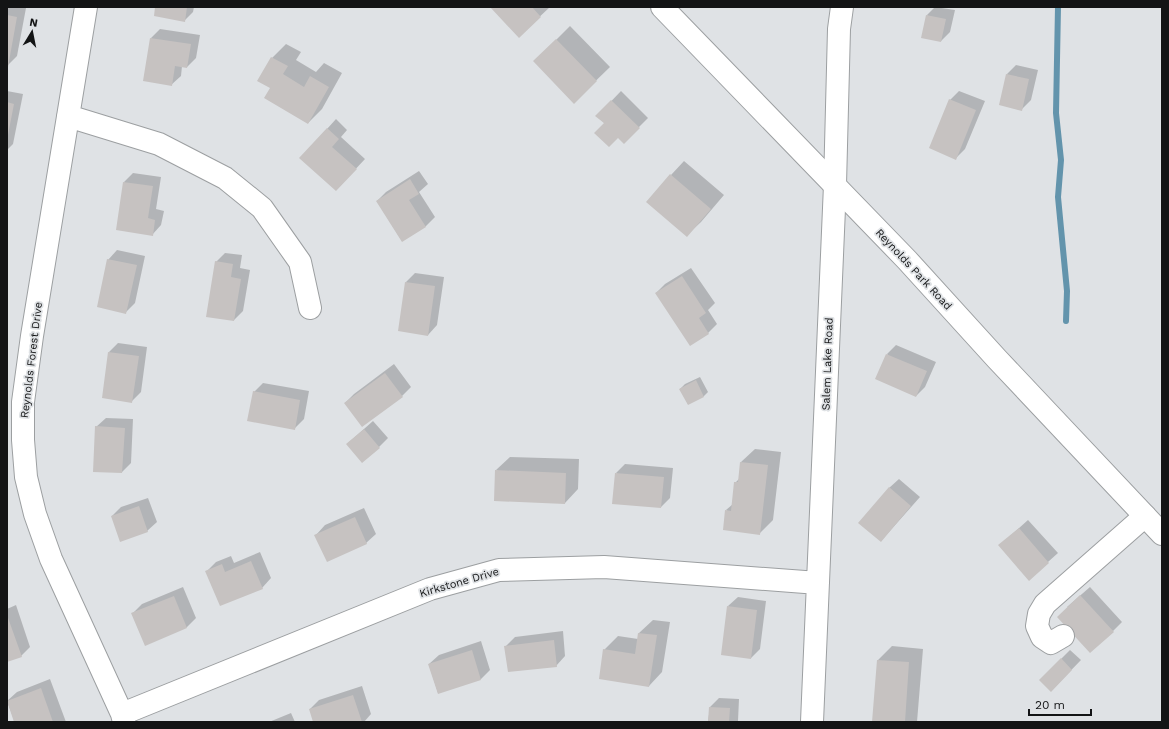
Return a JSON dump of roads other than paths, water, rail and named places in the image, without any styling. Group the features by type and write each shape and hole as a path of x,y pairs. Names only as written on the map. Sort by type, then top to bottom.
{"street":[{"name":"Reynolds Forest Drive","path":"86,7 32,336 24,402 23,440 26,477 34,514 51,559 123,718"},
{"name":"Reynolds Park Road","path":"662,7 907,260 997,359 1162,534"},
{"name":"Salem Lake Road","path":"812,722 839,29 842,7"},
{"path":"68,116 159,144 225,178 262,208 300,262 310,308"},
{"path":"1063,636 1051,643 1042,637 1036,626 1039,614 1045,604 1145,516"},
{"name":"Kirkstone Drive","path":"123,718 430,589 500,570 604,567 818,584"}],"waterway":[{"path":"1058,7 1056,113 1061,160 1058,197 1067,291 1066,321"}]}
